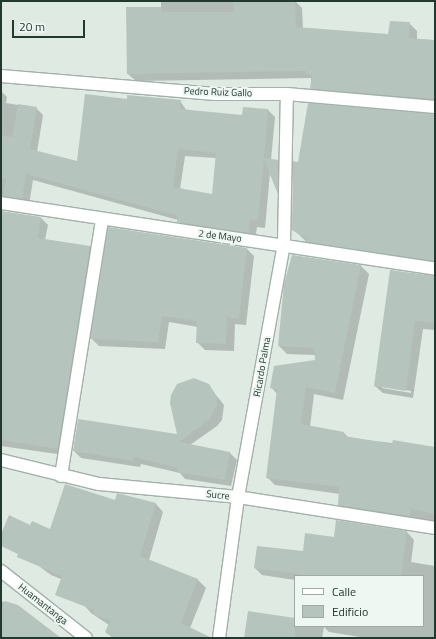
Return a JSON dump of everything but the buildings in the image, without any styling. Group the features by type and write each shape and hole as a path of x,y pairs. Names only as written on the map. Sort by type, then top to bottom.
{"street":[{"name":"Pedro Ruiz Gallo","path":"1,76 215,94 287,94 435,107"},
{"name":"Ricardo Palma","path":"219,638 238,497 284,244 287,94"},
{"name":"2 de Mayo","path":"3,203 102,219 284,244 435,269"},
{"path":"61,476 102,219"},
{"name":"Sucre","path":"1,460 61,476 99,484 238,497 435,528"},
{"name":"Huamantanga","path":"1,571 86,638"}]}
